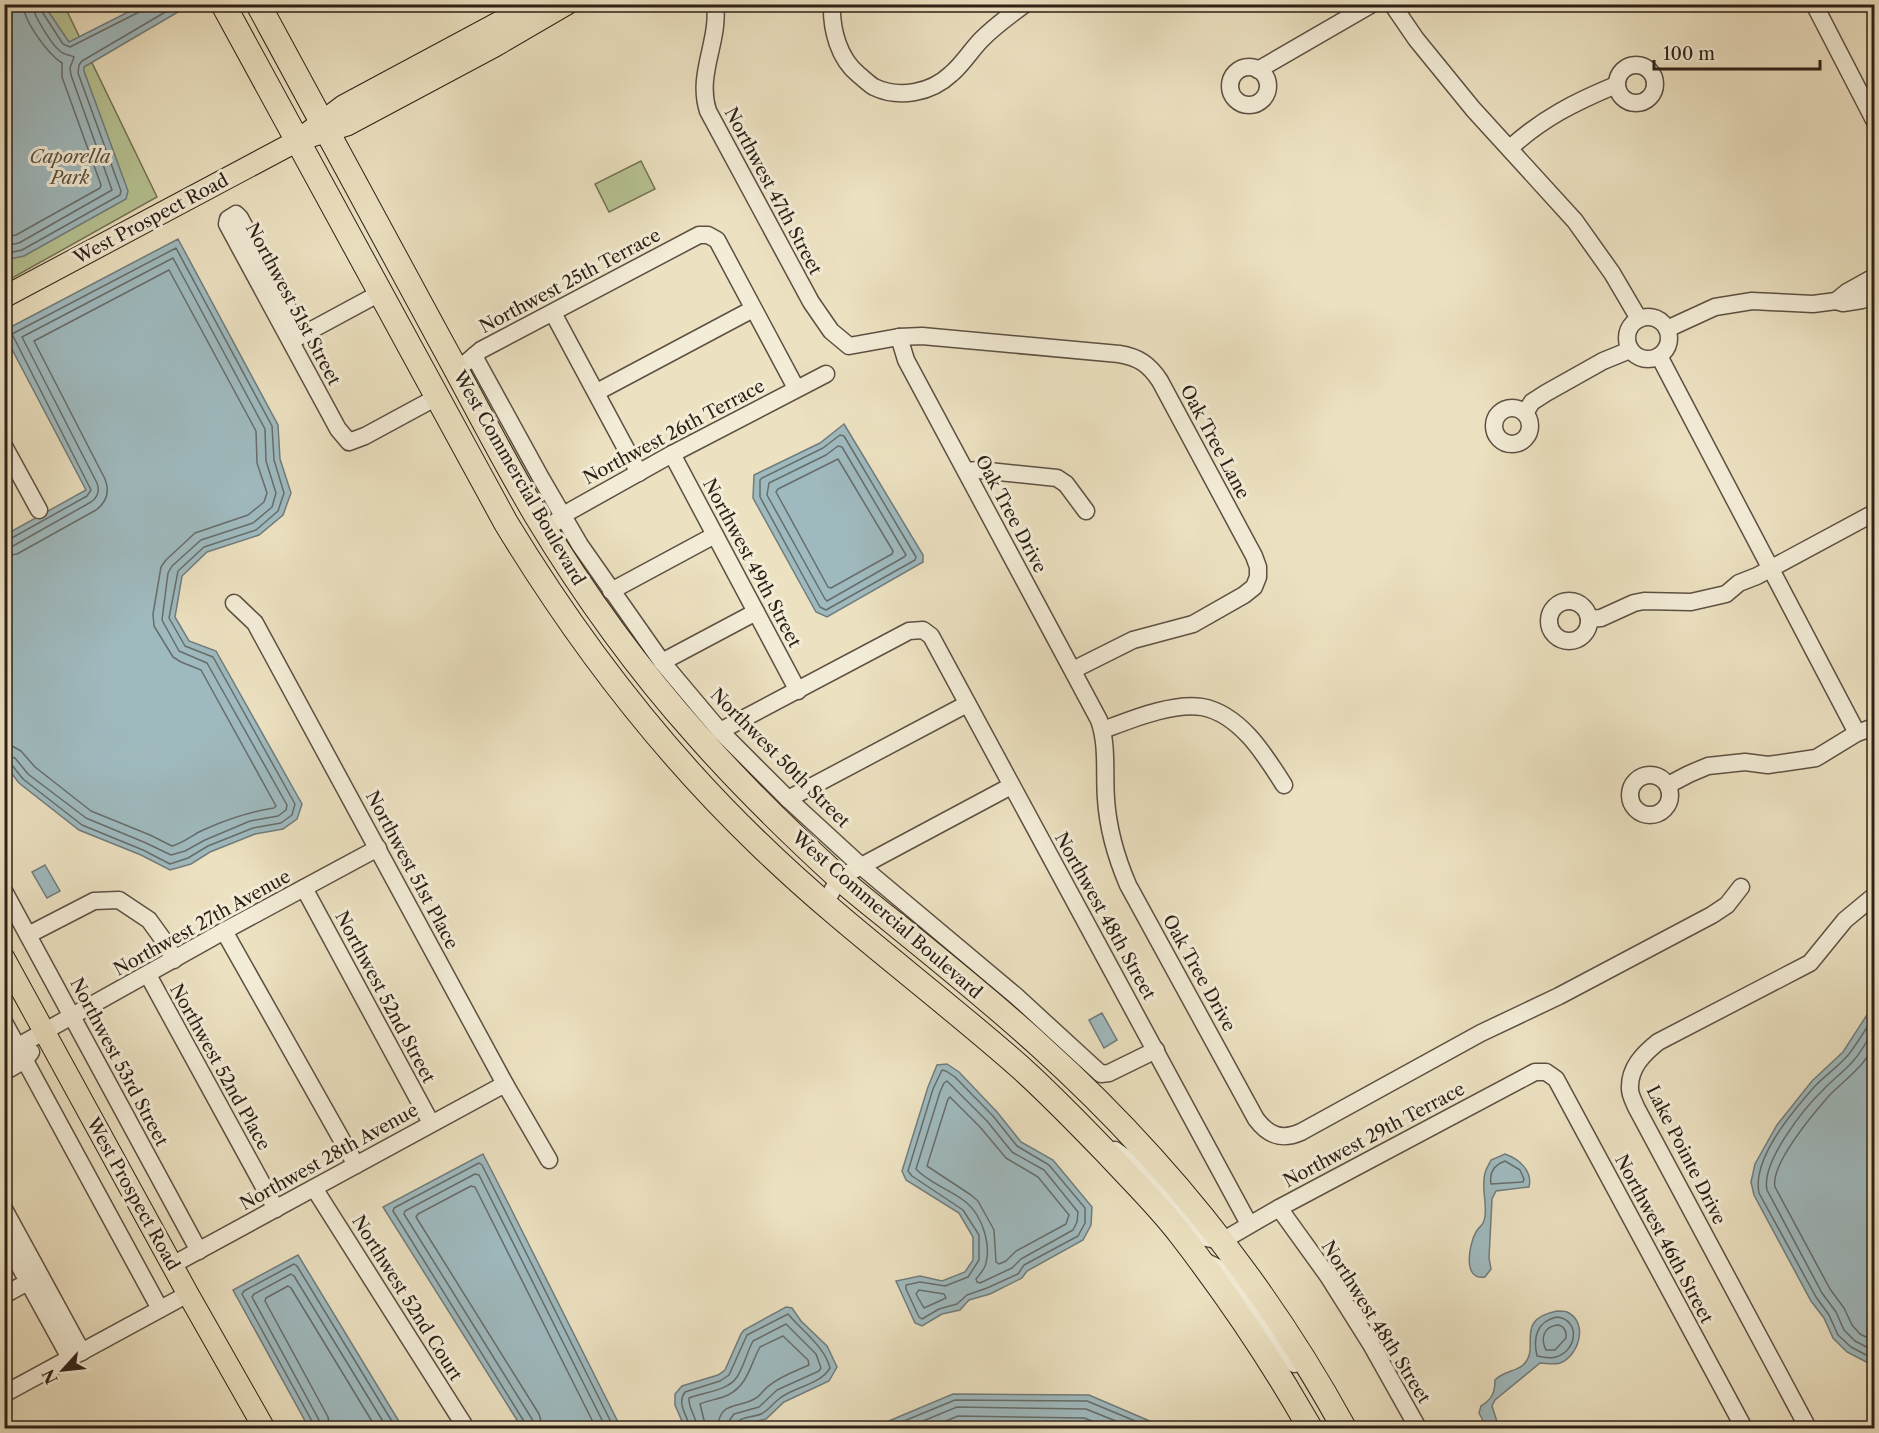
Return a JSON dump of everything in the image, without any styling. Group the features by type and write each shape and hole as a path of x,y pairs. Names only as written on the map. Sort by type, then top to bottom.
{"highway":[{"name":"West Commercial Boulevard","path":"223,4 491,497 527,558 573,628 617,687 656,735 719,804 773,858 1022,1068 1083,1128 1172,1225 1198,1259 1254,1337 1310,1428"},
{"name":"West Commercial Boulevard","path":"258,4 522,490 555,525 590,599 678,715 765,808 839,878 1039,1044 1107,1108 1171,1177 1222,1241 1277,1318 1344,1428"},
{"path":"437,397 450,402 460,410 508,492 555,525"}],"main road":[{"name":"West Prospect Road","path":"4,297 324,127 343,106 533,4"},
{"name":"West Prospect Road","path":"324,127 347,125 504,41 567,4"},
{"name":"West Prospect Road","path":"4,958 264,1428"}],"street":[{"name":"Northwest 47th Street","path":"716,4 716,28 704,85 708,111 811,302 831,331 849,346 899,337"},
{"path":"832,4 838,49 852,70 873,87 900,93 918,92 937,86 952,73 981,40 1025,4"},
{"path":"1258,70 1372,4"},
{"path":"1392,4 1416,39 1473,109 1575,221 1612,273 1639,319"},
{"path":"1814,4 1875,120"},
{"path":"1510,148 1548,118 1580,100 1616,85"},
{"name":"Northwest 51st Street","path":"297,338 227,224 232,215 236,214 240,218 297,338 338,429 349,442 365,436 437,397"},
{"name":"Northwest 25th Terrace","path":"459,375 467,363 481,350 699,235 708,235 717,240 753,309"},
{"path":"1667,329 1715,307 1752,301 1813,304 1836,301 1846,292 1873,287"},
{"path":"297,338 380,293"},
{"path":"597,392 753,309 796,388"},
{"path":"553,313 639,473"},
{"path":"1653,318 1660,321 1667,329 1668,346 1659,356 1653,359 1640,358 1630,350 1626,336 1633,323 1639,319 1653,318"},
{"name":"Oak Tree Lane","path":"899,337 922,336 1119,354 1140,359 1151,368 1160,381 1254,556 1258,567 1258,577 1254,586 1244,595 1194,624 1133,640 1072,670"},
{"name":"Oak Tree Drive","path":"899,337 906,360 1099,720 1103,730 1107,814 1113,847 1123,873 1143,914 1256,1119 1274,1136 1285,1137 1301,1132 1481,1033 1559,996 1712,915 1727,905 1741,888"},
{"path":"1525,413 1532,402 1546,393 1603,361 1630,350"},
{"name":"Northwest 50th Street","path":"474,356 555,525 580,545 662,662 720,731 788,799 861,866 1016,996 1101,1074 1109,1073 1156,1050"},
{"path":"1659,356 1857,733"},
{"name":"Northwest 26th Terrace","path":"555,525 672,454 826,374"},
{"path":"4,446 39,510"},
{"name":"Northwest 49th Street","path":"672,454 798,691"},
{"path":"966,471 979,470 1057,478 1066,484 1086,511"},
{"path":"1589,619 1601,618 1634,603 1644,601 1691,602 1726,594 1739,583 1758,576 1875,513"},
{"path":"611,591 715,535"},
{"name":"Northwest 51st Place","path":"234,603 255,623 505,1084 549,1160"},
{"path":"662,662 756,612"},
{"name":"Northwest 48th Street","path":"798,691 909,631 923,630 931,636 1249,1224"},
{"path":"720,731 798,691"},
{"path":"788,799 968,704"},
{"path":"1103,730 1159,711 1191,707 1209,709 1227,718 1250,738 1284,785"},
{"path":"1668,786 1708,766 1744,762 1768,765 1816,758 1857,733 1875,727"},
{"path":"825,904 839,878 1011,786"},
{"name":"Northwest 27th Avenue","path":"4,1072 16,1053 45,1032 224,931 378,849"},
{"name":"Northwest 52nd Street","path":"304,888 431,1123"},
{"name":"Northwest 53rd Street","path":"4,891 199,1251"},
{"name":"Lake Pointe Drive","path":"1808,1428 1629,1090 1634,1068 1644,1053 1658,1042 1810,963 1845,920 1875,896"},
{"path":"28,935 94,902 119,900 149,920 167,945 174,960"},
{"path":"224,931 356,1165"},
{"name":"Northwest 52nd Place","path":"148,975 276,1209"},
{"path":"4,1022 16,1053 160,1309"},
{"name":"Northwest 29th Terrace","path":"1222,1241 1249,1224 1535,1072 1546,1072"},
{"name":"Northwest 46th Street","path":"1546,1072 1556,1079 1744,1428"},
{"name":"Northwest 28th Avenue","path":"172,1265 505,1084"},
{"name":"West Commercial Boulevard","path":"1083,1128 1142,1169 1200,1237 1222,1241"},
{"name":"Northwest 52nd Court","path":"314,1188 466,1428"},
{"name":"Northwest 48th Street","path":"1279,1208 1328,1276 1372,1346 1418,1428"},
{"path":"4,1209 76,1355"},
{"path":"4,1238 28,1282 76,1355"},
{"name":"West Commercial Boulevard","path":"1198,1259 1223,1269 1295,1365 1324,1392"},
{"path":"4,1295 28,1282"},
{"path":"4,1394 188,1294"}],"green space":[{"name":"Caporella Park","path":"5,5 64,5 157,197 5,282"},
{"path":"641,161 655,189 609,212 595,184"}],"water":[{"name":"Caporella Park","path":"5,4 44,5 69,42 142,5 190,5 84,67 128,191 126,199 24,256 5,260"},
{"path":"178,239 278,425 280,459 291,493 283,515 259,535 207,552 182,576 175,617 189,641 216,651 302,804 297,819 283,829 255,834 210,852 191,864 170,870 141,855 79,830 19,783 5,765 5,535 86,490 5,336 5,330"},
{"path":"844,424 923,555 923,562 827,617 816,612 753,498 754,475 820,443"},
{"path":"45,865 60,891 47,898 32,872"},
{"path":"1874,1004 1874,1366 1847,1352 1833,1338 1754,1195 1751,1182 1755,1164 1777,1125 1812,1081 1843,1052"},
{"path":"1102,1013 1117,1040 1104,1048 1089,1020"},
{"path":"947,1064 959,1072 997,1112 1021,1142 1053,1160 1092,1207 1091,1225 1083,1240 1027,1271 1022,1278 990,1294 969,1300 960,1310 942,1314 922,1326 915,1323 896,1281 920,1276 942,1281 965,1272 973,1260 973,1237 959,1213 906,1180 902,1171 937,1065"},
{"path":"483,1154 621,1428 522,1428 383,1207"},
{"path":"1505,1154 1524,1166 1529,1176 1529,1187 1496,1191 1492,1199 1489,1258 1491,1269 1485,1277 1478,1277 1470,1268 1469,1260 1473,1238 1484,1219 1485,1173 1491,1160"},
{"path":"298,1255 403,1428 309,1428 233,1290"},
{"path":"786,1307 792,1308 801,1321 827,1346 837,1367 829,1381 784,1402 766,1419 738,1428 685,1428 675,1405 675,1394 682,1386 718,1375 725,1370 744,1330"},
{"path":"1557,1311 1567,1312 1578,1323 1579,1339 1572,1353 1560,1363 1540,1363 1495,1400 1492,1406 1499,1428 1487,1428 1479,1413 1481,1406 1492,1395 1495,1380 1523,1365 1530,1351 1531,1328 1535,1321 1543,1315"},
{"path":"953,1394 1089,1395 1162,1428 872,1428"}]}
